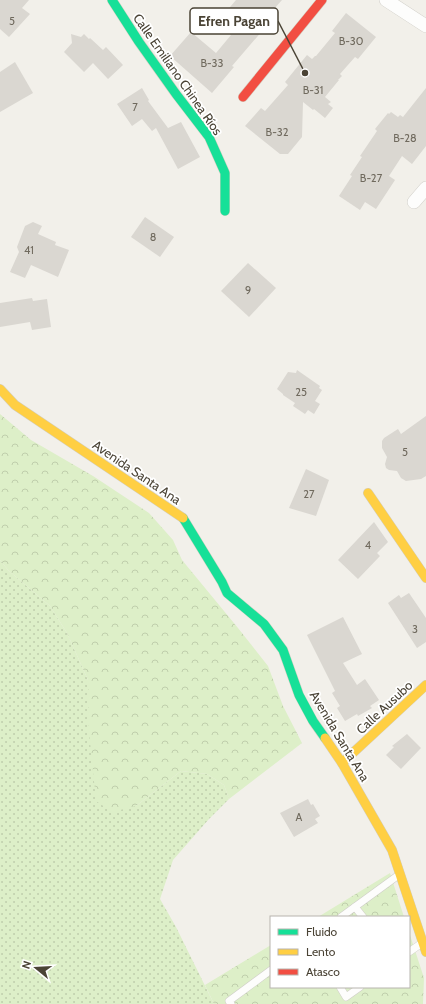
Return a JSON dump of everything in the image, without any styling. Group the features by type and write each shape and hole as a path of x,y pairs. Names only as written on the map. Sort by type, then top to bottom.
{"street":[{"name":"Calle Emiliano Chinea Ríos","path":"112,0 139,42 209,137 225,173 225,211"},
{"path":"243,96 322,0"},
{"path":"386,0 426,26"},
{"path":"414,202 426,188"},
{"name":"Avenida Santa Ana","path":"0,389 15,405 183,518 222,582 227,593 264,624 283,650 299,695 313,721 342,764 392,850 426,952"},
{"path":"368,493 426,578"},
{"name":"Calle Ausubo","path":"342,764 426,685"}],"lane":[{"path":"342,916 400,873"},
{"path":"355,907 362,916"},
{"path":"410,951 423,943"},
{"path":"231,1004 229,1001 270,971"},
{"path":"341,988 346,997 359,988"}],"green space":[{"path":"0,414 31,440 93,476 149,513 173,540 182,560 268,666 283,706 302,743 229,799 224,785 207,774 181,771 136,806 112,812 96,801 88,722 88,680 67,633 50,606 8,570 0,560"},
{"path":"0,560 8,570 50,606 67,633 88,680 88,722 136,806 181,771 207,774 224,785 229,799 209,819 173,860 160,899 176,927 214,1004 0,1004"},
{"path":"390,873 404,916 320,916"},
{"path":"410,935 424,978 423,1004 214,1004 205,985 270,946 270,988 410,988"}],"building":[{"path":"0,0 29,0 22,8 30,14 9,37 0,29"},
{"path":"236,0 282,0 265,19 269,23 232,66 234,67 212,93 170,56 191,32 216,53 231,35 221,26 223,24 220,22 226,15 225,13"},
{"path":"346,13 376,37 358,59 355,57 340,74 342,76 325,97 331,102 328,104 333,108 325,118 303,102 302,137 288,154 280,154 245,126 261,108 265,111 288,85 285,82 307,55 312,59 316,56 335,33 332,31"},
{"path":"71,34 81,37 84,34 103,50 106,47 123,65 108,79 93,63 84,72 64,52 72,43"},
{"path":"15,62 33,93 0,112 0,72"},
{"path":"142,88 149,100 148,101 168,128 181,122 200,157 178,169 156,128 152,131 142,119 132,126 117,104"},
{"path":"426,88 426,146 412,164 402,156 389,176 395,180 376,209 365,202 360,210 339,196 362,157 360,156 377,131 375,129 388,113 389,114 391,112 398,117 400,115 403,117"},
{"path":"145,217 174,237 160,257 131,237"},
{"path":"33,222 42,226 38,234 56,242 55,245 69,250 58,277 31,265 25,278 10,272 19,252 17,247 25,226"},
{"path":"248,263 276,288 249,317 221,291"},
{"path":"32,298 33,301 47,299 51,327 32,330 30,322 0,327 0,303"},
{"path":"297,370 320,386 319,388 322,390 315,401 320,404 314,414 308,410 305,414 293,406 295,403 277,389 288,372 296,373"},
{"path":"426,416 426,476 421,479 406,481 401,478 397,471 386,468 385,464 387,457 382,448 382,441 398,429 401,434"},
{"path":"306,469 329,480 316,516 289,508"},
{"path":"374,522 388,542 377,553 380,556 358,579 338,560"},
{"path":"409,593 426,618 426,642 417,648 388,603 399,595 401,598"},
{"path":"343,617 362,654 343,663 357,685 365,679 379,700 370,706 372,708 345,721 337,708 340,706 332,693 335,691 307,635"},
{"path":"407,734 421,748 401,769 386,755 394,747 392,746"},
{"path":"308,799 311,805 313,804 320,816 315,819 318,823 294,837 280,813"}],"traffic: fast":[{"path":"112,0 139,42 209,137 225,173 225,211"},
{"path":"183,518 222,582 227,593 264,624 283,650 299,695 313,721 325,738"}],"traffic: slow":[{"path":"0,389 15,405 183,518"},
{"path":"368,493 426,578"},
{"path":"342,763 426,685"},
{"path":"325,738 342,763 392,850 426,952"}],"traffic: jam":[{"path":"243,97 322,0"}],"place":[{"name":"Efren Pagan","path":"305,73"}]}
